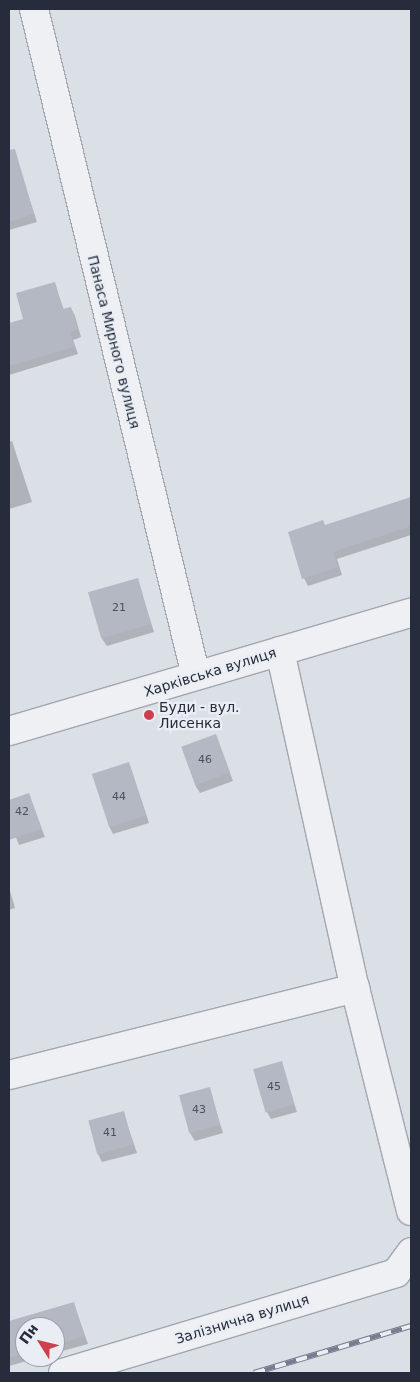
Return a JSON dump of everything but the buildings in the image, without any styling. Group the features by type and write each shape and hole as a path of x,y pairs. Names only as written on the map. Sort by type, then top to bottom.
{"street":[{"name":"Панаса Мирного вулиця","path":"34,9 196,676"},
{"name":"Харківська вулиця","path":"9,731 411,613"},
{"path":"280,651 355,988 411,1211"},
{"path":"9,1075 355,988"},
{"name":"Залізнична вулиця","path":"63,1373 396,1273 411,1252"}],"railway":[{"path":"254,1373 411,1326"}],"place":[{"name":"Буди - вул. Лисенка","path":"149,715"}]}
